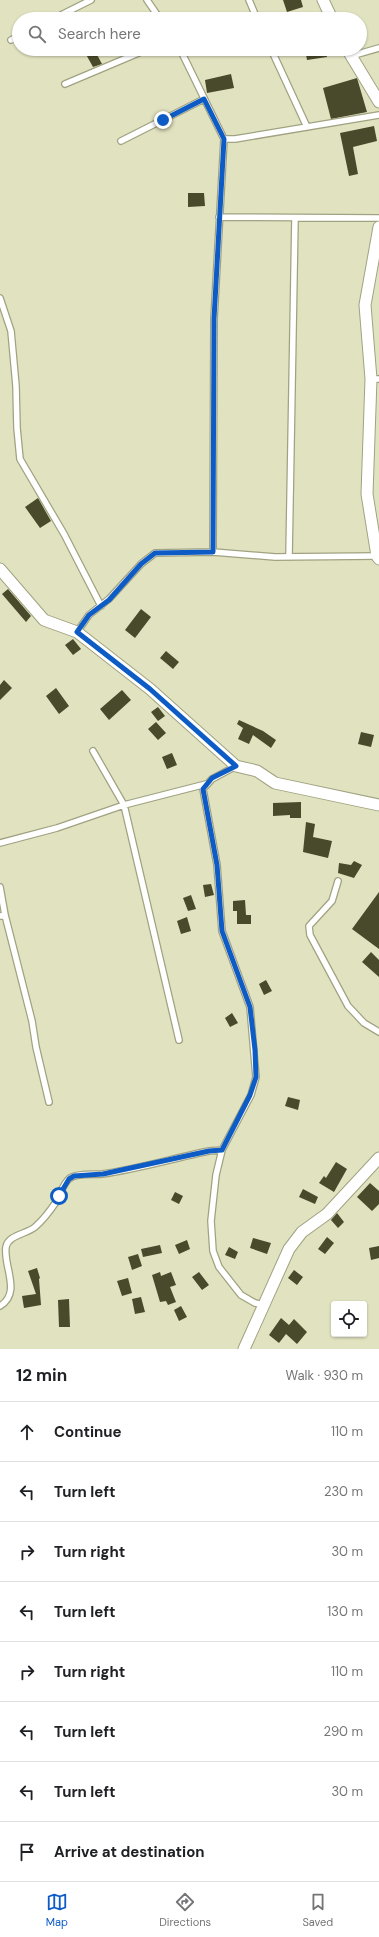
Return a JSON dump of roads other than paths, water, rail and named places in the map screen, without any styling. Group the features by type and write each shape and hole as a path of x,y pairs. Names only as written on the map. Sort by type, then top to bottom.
{"street":[{"path":"323,0 329,12"},
{"path":"351,56 379,102"},
{"path":"378,558 367,494 375,379 365,305 379,227"},
{"path":"0,569 44,620 77,632 150,689 236,766 257,771 275,783 379,805"},
{"path":"244,1349 289,1249 302,1232 327,1214 379,1158"}],"lane":[{"path":"67,12 91,0"},
{"path":"147,0 155,12"},
{"path":"249,0 254,12"},
{"path":"367,50 379,48"},
{"path":"65,84 131,56"},
{"path":"183,56 224,139 214,319 213,552"},
{"path":"274,56 307,127"},
{"path":"121,141 204,99"},
{"path":"224,139 235,139 379,115"},
{"path":"219,217 379,218"},
{"path":"289,556 294,218"},
{"path":"0,298 11,331 16,386 16,428 20,458 64,534 101,606"},
{"path":"77,632 89,615 101,606 141,564 155,553 213,552 243,555 378,558"},
{"path":"93,751 124,805 179,1040"},
{"path":"0,843 57,828 124,805 206,784 236,766"},
{"path":"206,784 203,789 217,865 222,931 250,1007 255,1050 256,1077 250,1095 222,1150 213,1197 211,1221 212,1251 218,1267 241,1295 255,1303 265,1305"},
{"path":"338,881 332,901 309,926 310,935 348,1006 364,1023 379,1032"},
{"path":"0,887 2,916 32,1021 36,1047 49,1102"},
{"path":"0,1306 7,1301 10,1294 11,1279 7,1245 10,1240 29,1232 37,1226 55,1203 69,1179 74,1176 103,1174 209,1151 222,1150"}]}
